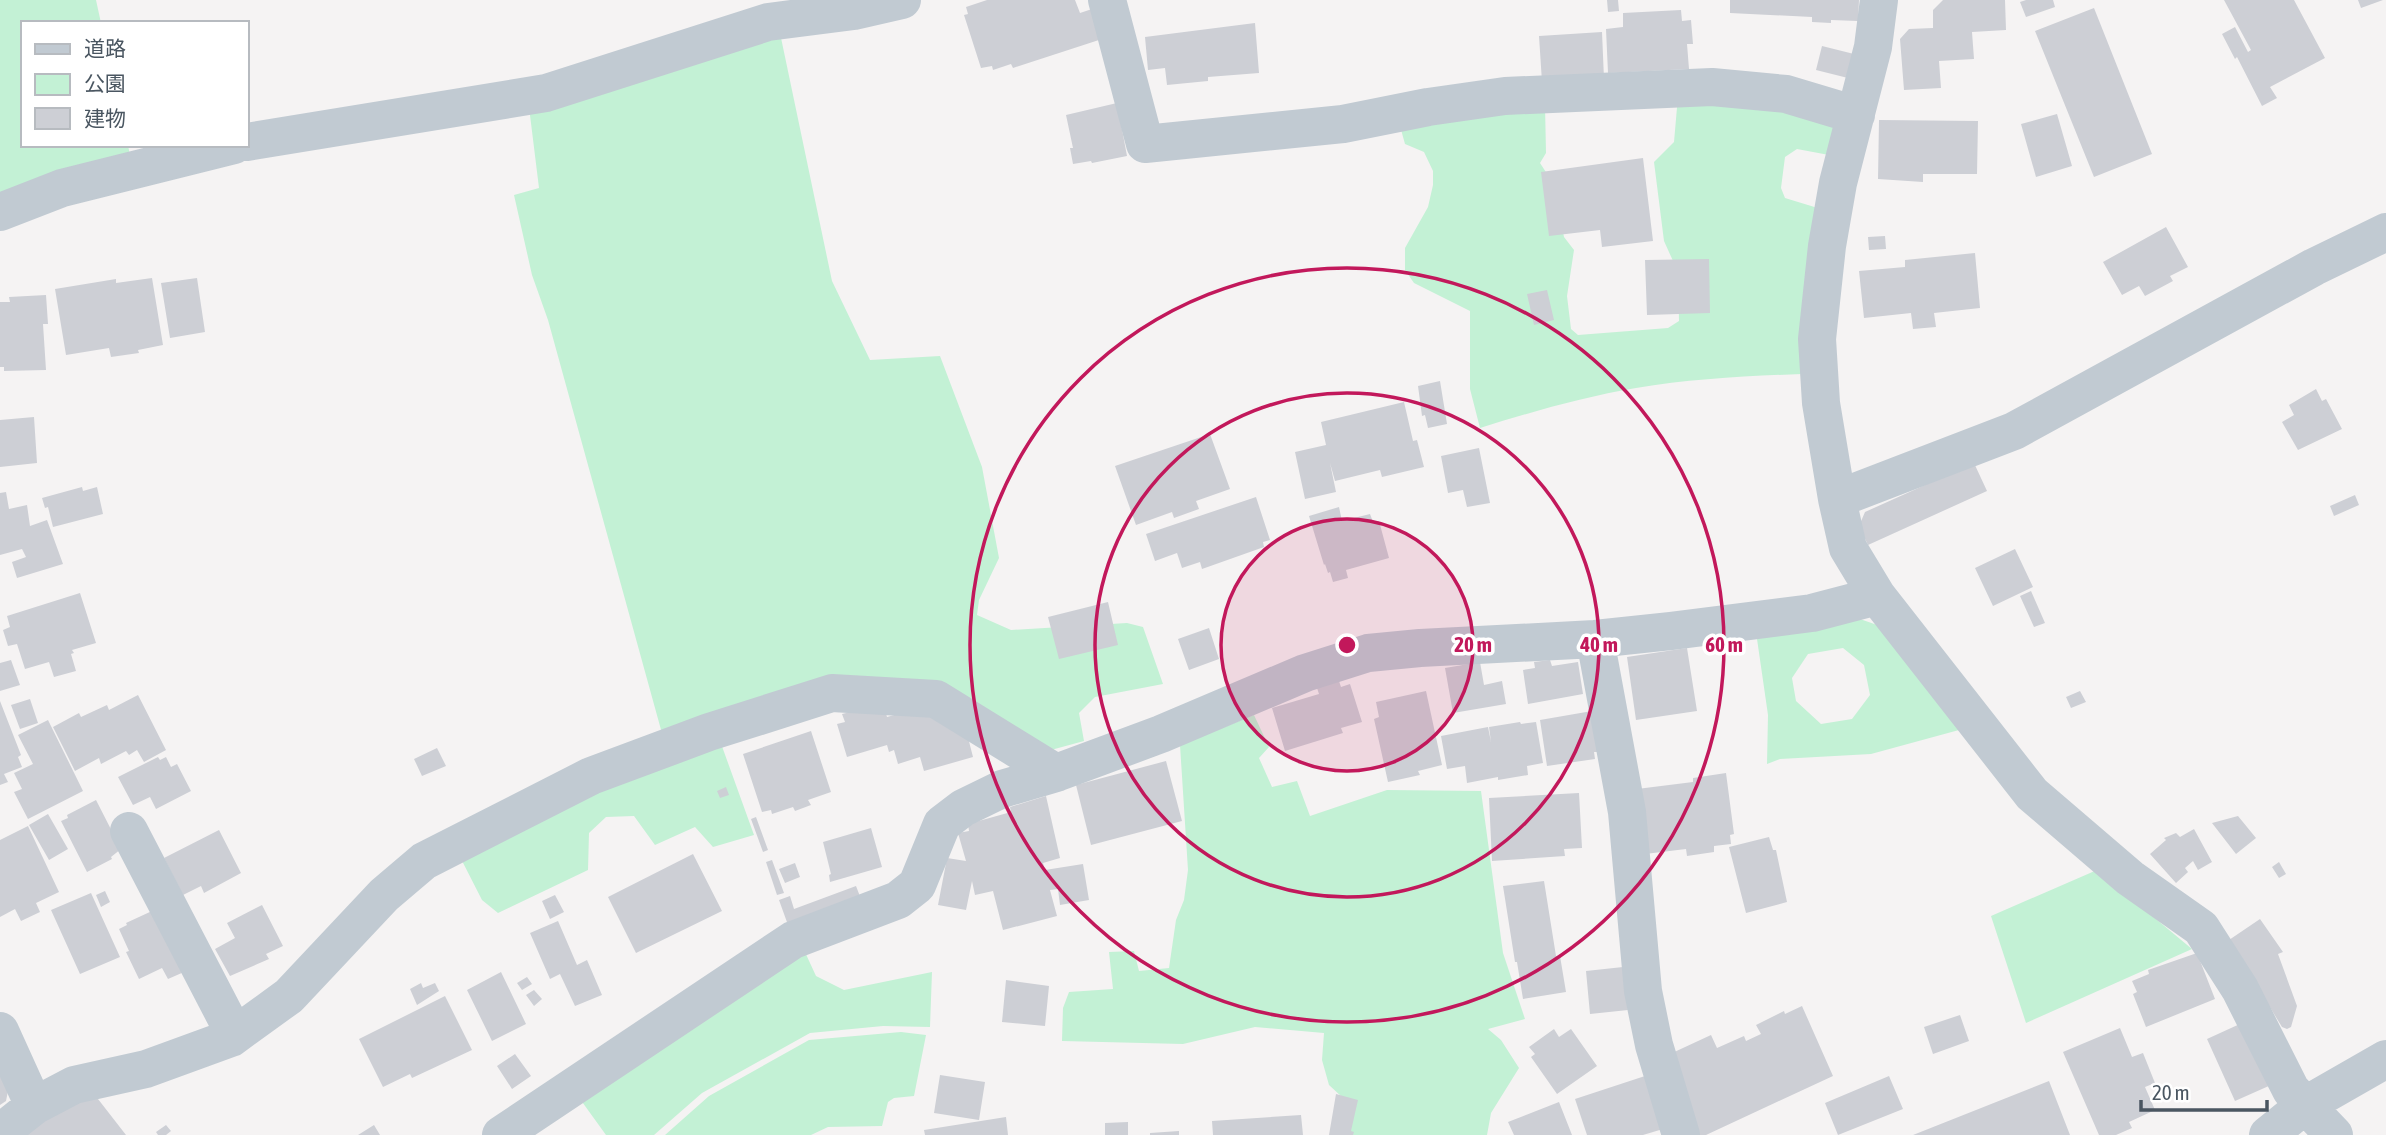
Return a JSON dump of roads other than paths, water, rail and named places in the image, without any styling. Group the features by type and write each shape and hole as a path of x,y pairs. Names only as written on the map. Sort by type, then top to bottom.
{"street":[{"path":"248,142 546,93 768,22 854,11 902,0"},
{"path":"1107,0 1145,144 1343,124 1428,107 1505,96 1684,88 1712,87 1786,93 1856,115"},
{"path":"1880,0 1879,19 1838,183 1827,246 1817,339 1821,403 1848,548 1877,596 2032,794 2130,878 2201,928 2240,989 2291,1090 2334,1135"},
{"path":"0,212 62,188 226,147"},
{"path":"1837,499 2014,431 2302,273 2386,232"},
{"path":"501,1135 793,940 898,900 917,885 942,824 963,807 1002,789 1056,773 1161,734 1305,673 1368,653 1595,639 1812,613 1877,596"},
{"path":"1595,639 1627,812 1643,991 1654,1045 1681,1135"},
{"path":"0,1133 34,1106 74,1085 146,1069 235,1035 289,996 384,895 425,861 590,776 709,732 832,693 936,699 1056,773"},
{"path":"129,831 235,1035"},
{"path":"0,1031 34,1106"},
{"path":"2269,1135 2304,1106 2386,1059"}]}
